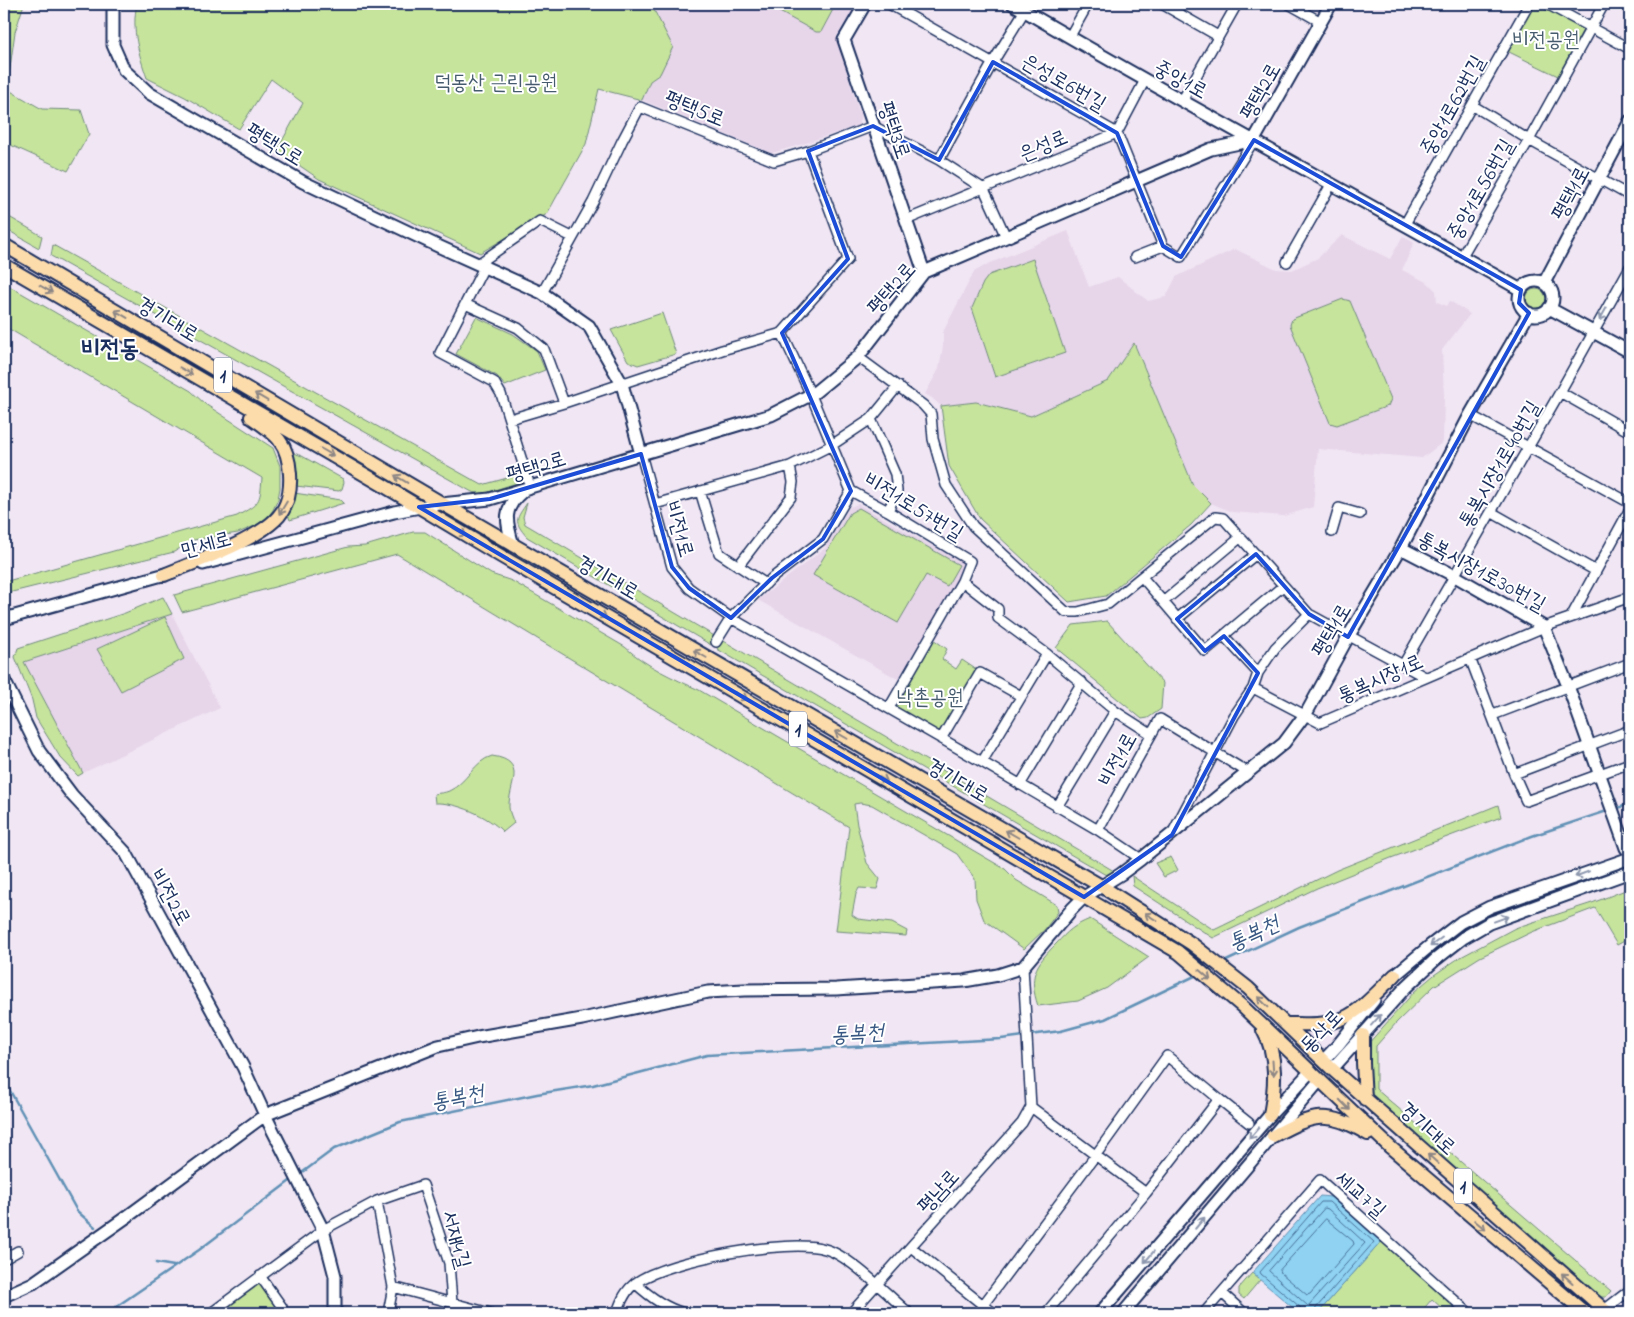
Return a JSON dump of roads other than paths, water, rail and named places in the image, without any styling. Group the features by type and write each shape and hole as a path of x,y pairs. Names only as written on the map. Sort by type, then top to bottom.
{"main road":[{"name":"경기대로","path":"4,245 513,545 1101,886 1192,944 1248,988 1365,1099 1604,1312"},
{"name":"경기대로","path":"4,265 1178,952 1232,999 1390,1147 1585,1313"},
{"path":"164,574 232,546 261,531 276,520 287,502 291,487 290,466 286,448 275,434 226,400 217,388"},
{"path":"1286,1024 1315,1024 1334,1022 1344,1018 1353,1013 1395,975"},
{"path":"1259,1024 1268,1040 1272,1057 1274,1090 1270,1115"},
{"path":"1363,1035 1365,1099"},
{"path":"1315,1076 1328,1065"},
{"path":"1273,1136 1296,1124 1316,1118 1328,1117 1355,1127 1390,1147"}],"street":[{"name":"평택5로","path":"114,4 114,45 124,70 149,93 303,182 542,293 589,326 622,384 642,454"},
{"name":"평택3로","path":"865,4 844,40 924,272"},
{"name":"은성로6번길","path":"889,4 1116,133"},
{"name":"중앙1로","path":"1014,4 1182,101 1521,290"},
{"path":"1070,36 1088,4"},
{"path":"1162,4 1218,36"},
{"path":"1182,101 1237,4"},
{"path":"1289,4 1318,20 1323,4"},
{"name":"평택2로","path":"418,507 490,499 771,415 811,395 858,357 924,272 1212,149 1254,140 1318,20 1331,4"},
{"name":"중앙1로62번길","path":"1405,224 1528,4"},
{"path":"1547,4 1630,49"},
{"name":"중앙1로56번길","path":"1462,256 1604,4"},
{"name":"은성로6번길","path":"939,160 993,62 1025,10"},
{"path":"1145,80 1116,133 1163,246 1181,257 1254,140"},
{"path":"1472,105 1529,140"},
{"name":"평택5로","path":"542,293 590,208 640,107 774,161 808,151 873,126"},
{"name":"평택1로","path":"1544,284 1630,121"},
{"path":"873,126 939,160 984,189 1006,237"},
{"name":"은성로","path":"906,220 1116,133"},
{"name":"중앙1로56번길","path":"1529,140 1630,196"},
{"path":"510,419 722,350 782,333 848,259 808,151"},
{"path":"1286,262 1332,183"},
{"path":"513,545 508,527 507,512 513,499 529,487 502,394 494,382 440,353 465,304 481,265 540,221 572,237"},
{"path":"1136,257 1163,246"},
{"name":"통복시장1로40번길","path":"1403,665 1630,267"},
{"path":"1531,282 1544,284 1551,290 1552,299 1549,308 1538,315 1529,313 1522,308 1518,299 1523,286 1531,282"},
{"path":"465,304 518,328 544,349 564,403"},
{"path":"1549,308 1630,352"},
{"name":"평택1로","path":"1023,967 1072,908 1084,897 1141,859 1284,743 1304,716 1401,548 1470,415 1529,313"},
{"name":"비전1로57번길","path":"782,333 811,395 851,491 888,511 970,561 962,581"},
{"path":"858,357 898,386 931,414 933,439 946,484 973,526 1066,612 1078,612 1108,604 1215,517 1223,518 1309,614 1425,678"},
{"path":"655,504 790,466 832,445 871,419 898,386"},
{"path":"1560,392 1630,432"},
{"path":"1470,415 1630,503"},
{"path":"871,419 895,474 897,491 888,511"},
{"name":"비전1로","path":"642,454 672,567 688,588 730,618 1098,830 1160,719 1215,751"},
{"path":"739,565 791,498 793,482 790,466"},
{"path":"700,491 719,552 766,584"},
{"path":"716,642 730,618 766,584 823,539 851,491"},
{"name":"만세로","path":"4,618 418,507"},
{"path":"1332,532 1339,508 1360,514"},
{"path":"1570,618 1630,509"},
{"path":"1491,512 1596,572"},
{"path":"1163,602 1241,537"},
{"name":"통복시장1로30번길","path":"1401,548 1455,576 1544,627"},
{"path":"1177,619 1256,554"},
{"path":"1142,577 1205,651 1283,586"},
{"path":"889,708 962,581 998,609 998,618 1047,654 1115,711 1151,734"},
{"name":"통복시장1로","path":"1253,688 1320,723 1544,627 1630,597"},
{"path":"1172,835 1234,716 1253,688 1258,673 1275,648 1309,614"},
{"path":"1544,627 1590,744 1629,855"},
{"path":"1224,636 1258,673"},
{"path":"982,762 1047,654"},
{"path":"1470,658 1526,801 1601,779 1630,763"},
{"path":"1493,715 1630,663"},
{"path":"941,739 980,673 1021,696"},
{"name":"비전2로","path":"4,680 39,751 72,795 126,854 244,1067 265,1115 324,1230"},
{"path":"1020,785 1082,682"},
{"name":"비전1로","path":"1057,806 1115,711"},
{"path":"1514,774 1630,730"},
{"path":"1215,751 1249,773"},
{"path":"1098,830 1141,859"},
{"name":"동삭로","path":"1328,1065 1338,1045 1395,975 1461,922 1483,911 1629,855"},
{"name":"동삭로","path":"1328,1065 1363,1035 1405,988 1435,960 1463,938 1489,923 1630,872"},
{"path":"4,1296 33,1283 265,1115 438,1046 582,1019 708,992 836,990 964,981 998,975 1023,967 1031,1107 1146,1193"},
{"path":"984,1305 1096,1156 1167,1056 1249,1123"},
{"name":"동삭로","path":"1100,1313 1270,1115 1315,1076"},
{"name":"동삭로","path":"1123,1313 1273,1136 1315,1076"},
{"path":"1046,1313 1146,1193 1219,1099"},
{"name":"평남로","path":"851,1313 1022,1123 1031,1107"},
{"name":"세교7길","path":"1204,1313 1320,1180 1466,1312"},
{"name":"서재4길","path":"377,1201 423,1185 449,1263 452,1303"},
{"path":"211,1313 324,1230 377,1201 393,1287 388,1313"},
{"path":"324,1230 334,1276 335,1313"},
{"path":"617,1313 622,1299 635,1283 656,1271 706,1257 796,1245 826,1249 849,1261 910,1313"},
{"path":"911,1247 994,1313"},
{"path":"4,1259 18,1251"},
{"path":"260,1276 282,1307 283,1313"},
{"path":"635,1283 652,1298 673,1310 684,1313"},
{"name":"서재4길","path":"393,1287 490,1313"},
{"path":"1604,1312 1630,1290"},
{"path":"1222,1293 1244,1313"}],"water":[{"path":"1320,1196 1331,1197 1382,1241 1318,1313 1299,1313 1252,1273"}],"waterway":[{"name":"통복천","path":"1615,809 1630,804"},
{"name":"통복천","path":"1222,963 1299,927 1532,836 1610,810"},
{"name":"통복천","path":"1029,1035 1061,1031 1105,1019 1199,974"},
{"name":"통복천","path":"299,1175 334,1149 400,1122 537,1094 593,1085 707,1055 1001,1039 1024,1036"},
{"path":"4,1080 77,1211 95,1227"},
{"name":"통복천","path":"107,1313 199,1250 294,1178"},
{"path":"156,1263 174,1266"}],"district":[{"name":"비전동","path":"110,348"}],"park label":[{"name":"비전공원","path":"1546,39"},
{"name":"덕동산 근린공원","path":"496,82"},
{"name":"낙촌공원","path":"930,697"}]}
